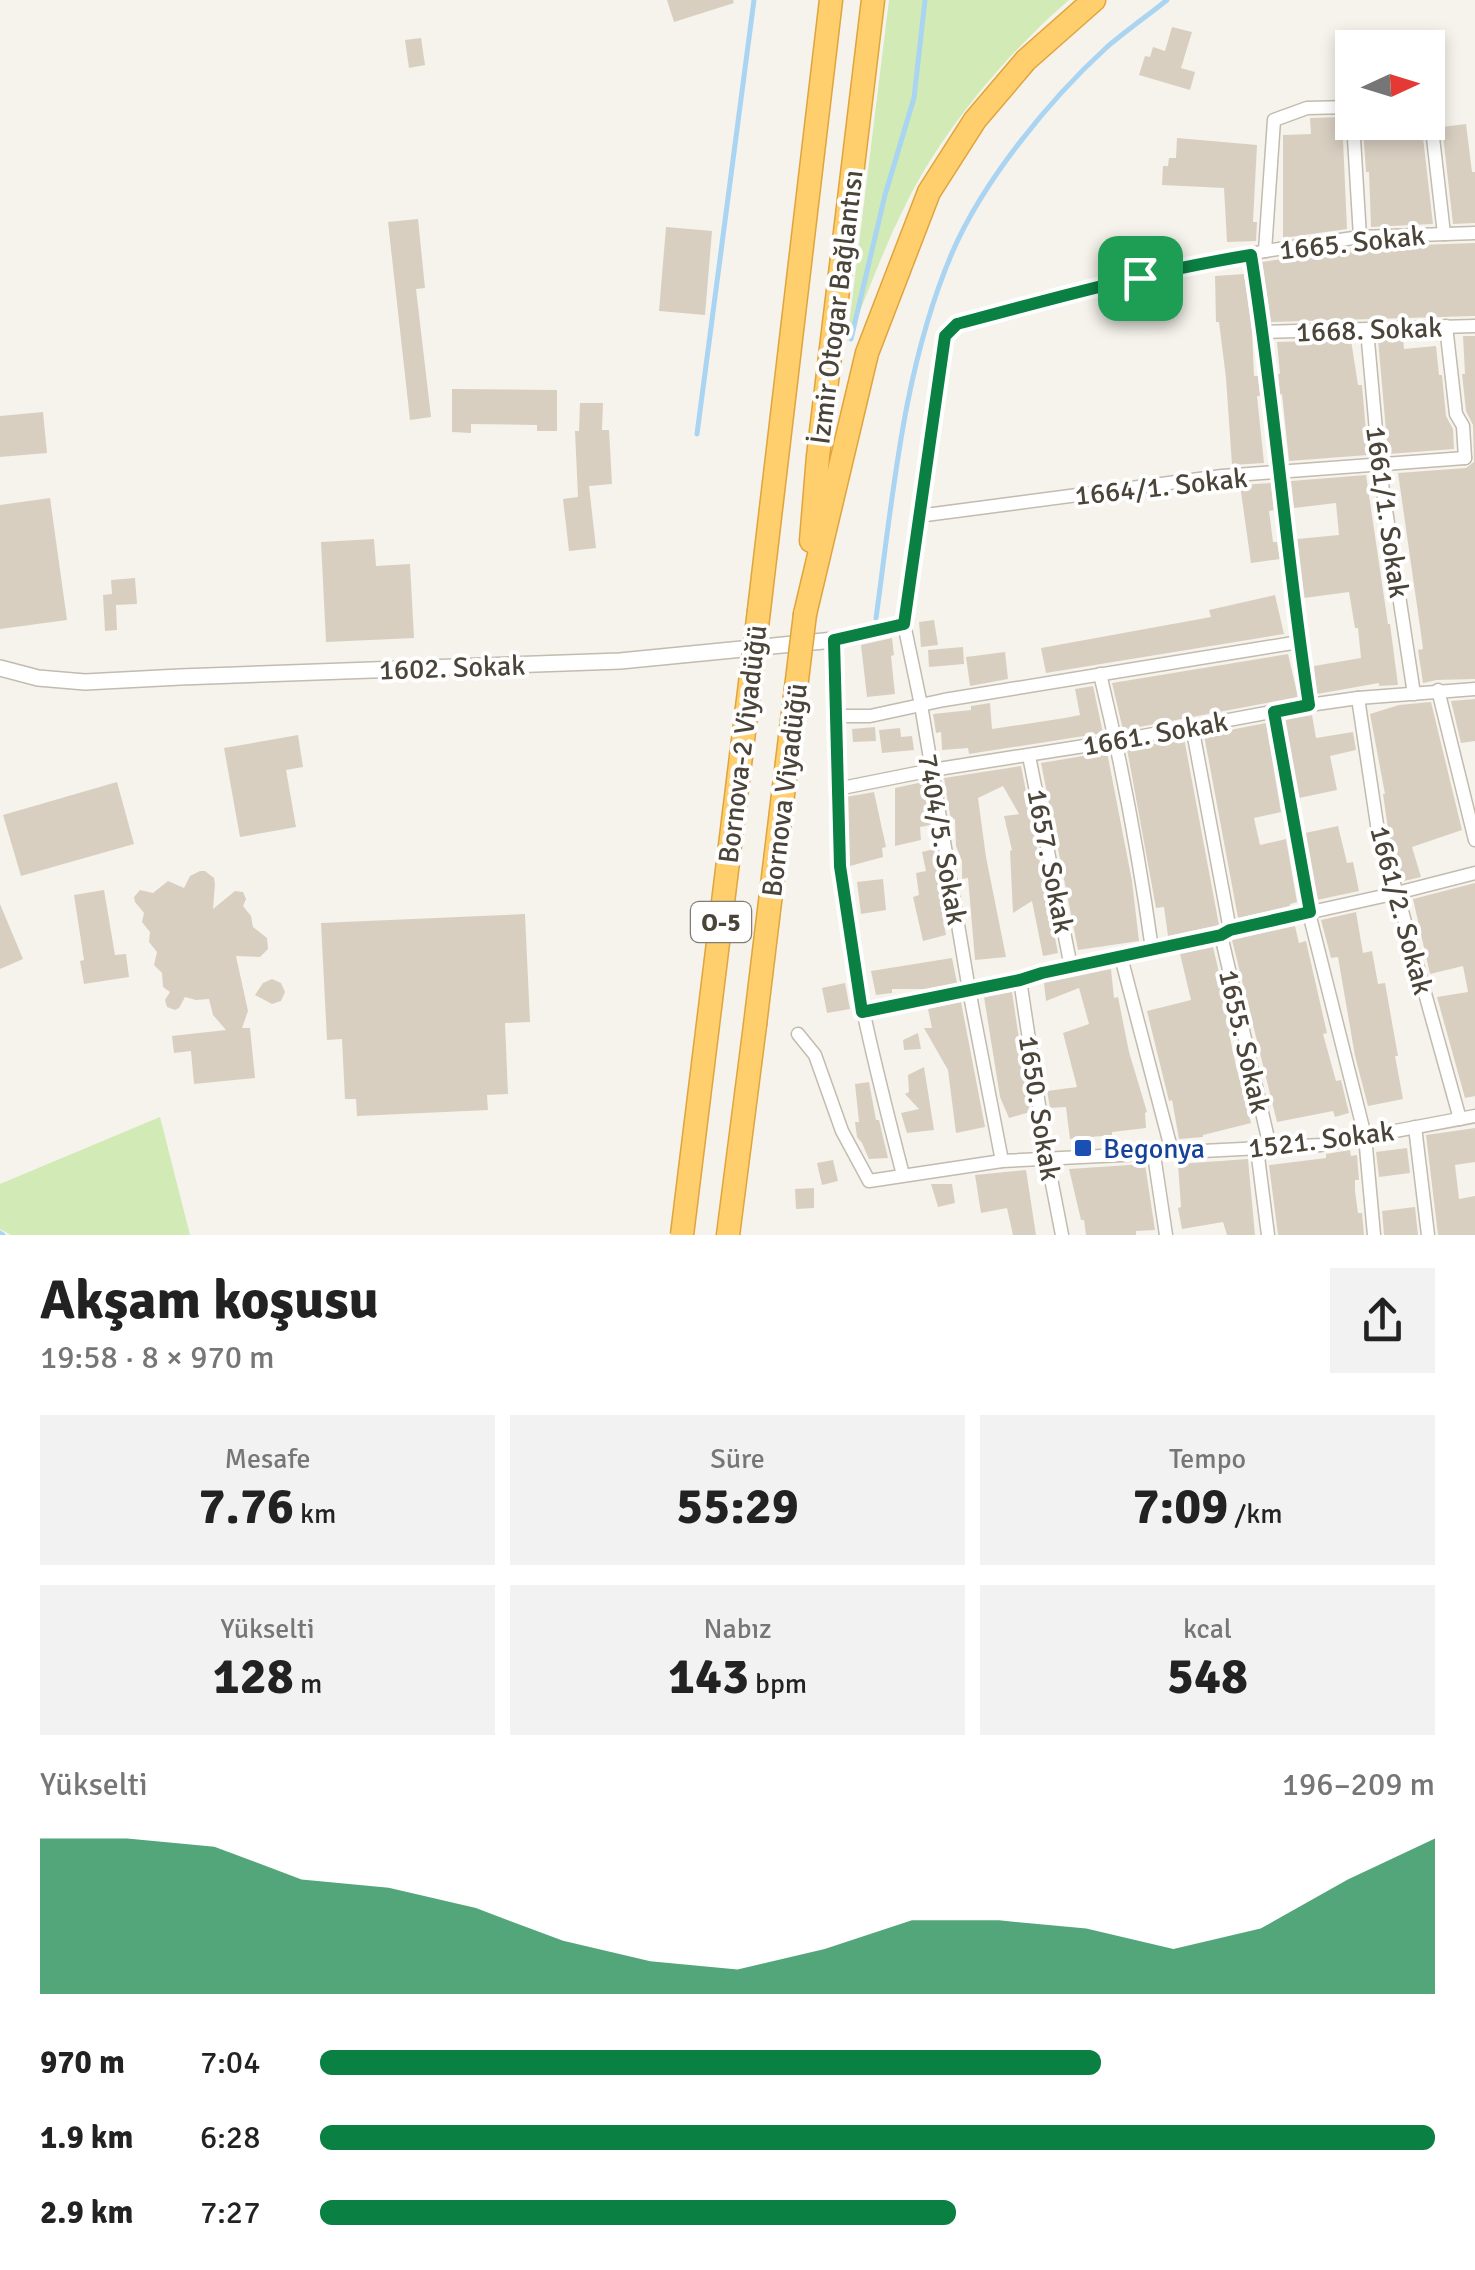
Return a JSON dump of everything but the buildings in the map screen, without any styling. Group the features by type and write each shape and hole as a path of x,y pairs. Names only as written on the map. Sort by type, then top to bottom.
{"highway":[{"name":"İzmir Otogar Bağlantısı","path":"759,610 831,0"},
{"name":"İzmir Otogar Bağlantısı","path":"805,614 818,456 873,0"},
{"path":"805,614 867,353 930,192 975,120 1026,60 1094,0"},
{"name":"Bornova-2 Viyadüğü","path":"682,1235 759,610"},
{"name":"Bornova Viyadüğü","path":"728,1235 805,614"}],"street":[{"path":"1309,705 1279,474 1258,253 1274,120 1307,108 1335,109"},
{"path":"1354,140 1360,236"},
{"path":"1432,140 1444,234"},
{"name":"1665. Sokak","path":"918,516 945,336 957,324 1084,290 1258,253 1360,236 1475,233"},
{"path":"1446,326 1456,414 1464,426 1470,461"},
{"name":"1668. Sokak","path":"1263,332 1475,326"},
{"name":"1661/1. Sokak","path":"1367,330 1379,464 1414,694"},
{"path":"1456,414 1475,414"},
{"name":"1664/1. Sokak","path":"918,516 1222,476 1470,461"},
{"name":"7404/5. Sokak","path":"918,516 904,624 1002,1162"},
{"name":"1602. Sokak","path":"0,668 38,678 85,682 620,661 834,640 904,624"},
{"path":"834,640 840,866 862,1012 903,1175"},
{"path":"836,716 870,716 1299,642"},
{"path":"1100,674 1141,871 1152,949"},
{"name":"1661. Sokak","path":"837,789 1309,705 1475,689"},
{"path":"1438,690 1475,840"},
{"name":"1661/2. Sokak","path":"1358,698 1379,838 1460,1118"},
{"path":"1274,712 1310,912 1365,1136 1374,1235"},
{"name":"1655. Sokak","path":"1192,726 1263,1148 1268,1235"},
{"name":"1657. Sokak","path":"1030,756 1072,966"},
{"path":"862,1012 1020,980 1475,873"},
{"path":"1121,957 1172,1152"},
{"name":"1650. Sokak","path":"1020,980 1062,1235"},
{"name":"1521. Sokak","path":"798,1034 816,1055 842,1132 869,1181 1047,1158 1320,1145 1475,1116"},
{"path":"1414,1127 1428,1235"},
{"path":"1154,1155 1166,1235"}],"green space":[{"path":"889,0 1069,0 976,96 936,151 896,225 847,342"},
{"path":"160,1117 190,1235 11,1235 0,1229 0,1184"}],"waterway":[{"path":"697,434 754,0"},
{"path":"851,339 885,195 914,98 925,0"},
{"path":"876,618 911,387 935,297 952,253 999,170 1041,116 1107,47 1167,0"}],"place":[{"name":"Begonya","path":"1083,1148"}],"route":[{"path":"1251,255 1309,705 1274,712 1310,912 1020,980 862,1012 840,866 834,640 904,624 945,336 957,324 1140,278 1251,255"}]}
